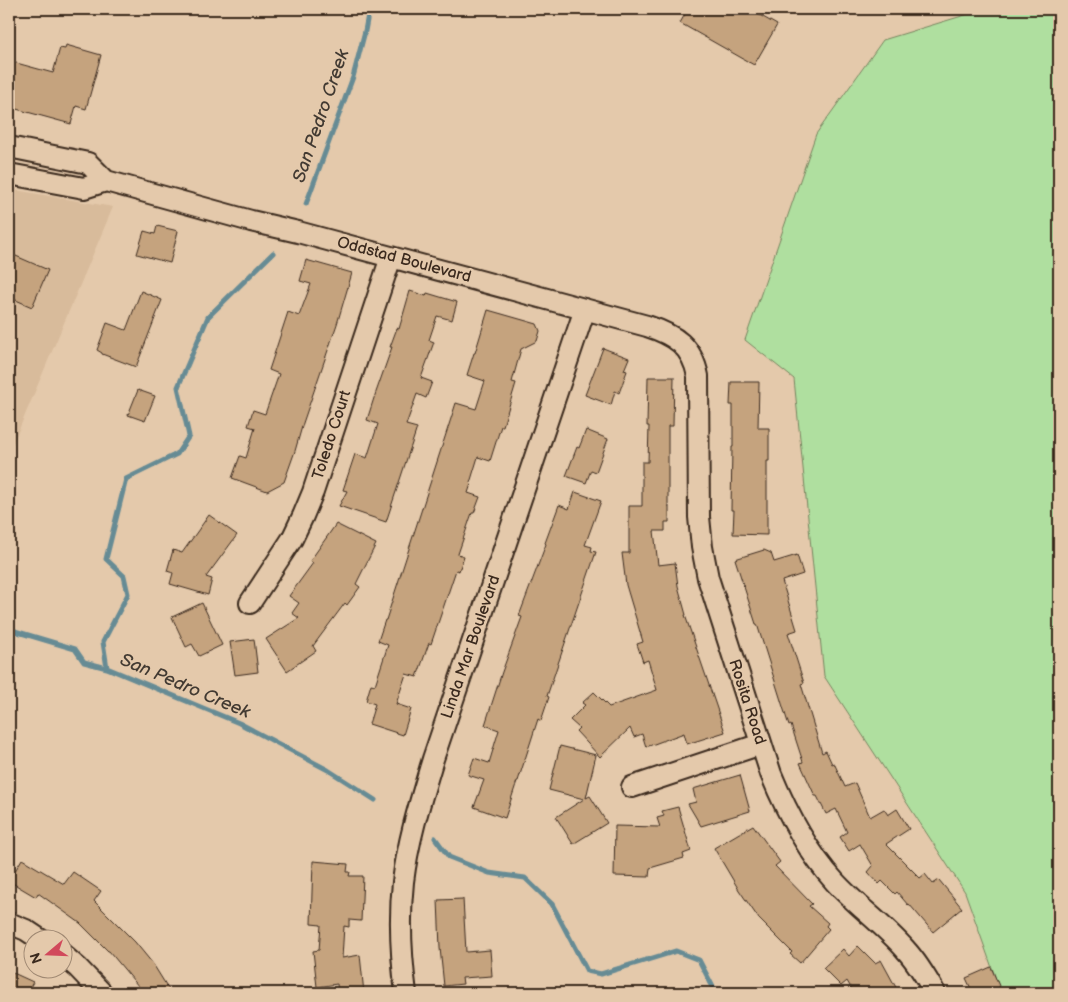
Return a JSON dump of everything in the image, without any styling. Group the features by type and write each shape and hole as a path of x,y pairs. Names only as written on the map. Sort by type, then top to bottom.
{"street":[{"name":"Oddstad Boulevard","path":"9,147 88,163 106,181 659,330 679,342 692,357"},
{"path":"9,174 84,188 106,181"},
{"name":"Toledo Court","path":"250,603 292,538 303,516 391,257"},
{"name":"Linda Mar Boulevard","path":"406,993 402,962 401,920 403,882 420,800 585,309"},
{"name":"Rosita Road","path":"692,357 697,371 699,387 699,517 702,547 708,578 771,774 796,828 814,856 852,900 904,948 925,974 935,993"},
{"path":"632,787 761,744"},
{"path":"9,923 26,930"},
{"path":"72,963 102,993"}],"shaded area":[{"path":"9,189 113,207 9,453"}],"green space":[{"path":"985,9 1059,9 1059,993 1001,993 965,892 824,676 794,379 745,340 816,134 883,40"}],"building":[{"path":"688,9 749,9 777,25 754,65 680,23"},
{"path":"66,45 101,55 86,109 76,106 71,124 9,107 9,61 53,73 60,48 65,49"},
{"path":"157,226 178,231 170,263 137,254 144,231 155,234"},
{"path":"9,253 48,270 32,307 9,297"},
{"path":"306,260 352,273 337,324 284,482 267,491 232,478 240,456 246,458 255,428 248,426 253,410 265,414 279,374 269,370 288,312 299,316 311,284 300,281"},
{"path":"141,291 162,300 136,367 102,354 97,350 107,323 126,330"},
{"path":"410,291 426,296 427,293 457,302 452,320 437,316 429,340 434,342 421,378 432,382 426,398 417,394 406,425 417,428 386,522 339,506 347,491 343,490 355,454 367,458 378,424 367,420 392,347 390,347 397,328 399,329"},
{"path":"488,310 537,324 540,331 537,341 521,349 512,382 516,383 490,461 478,457 468,493 480,497 474,513 472,513 458,554 464,556 459,571 456,570 431,644 429,643 417,677 406,674 396,704 411,709 403,735 369,724 375,704 366,701 371,684 375,685 388,645 378,641 456,403 476,409 485,381 467,375"},
{"path":"603,348 629,358 624,370 627,371 619,393 615,391 611,405 585,395"},
{"path":"648,377 674,377 673,426 668,426 669,522 665,522 665,531 654,531 658,565 675,563 685,615 725,732 687,744 684,733 646,747 642,734 634,737 630,728 600,757 576,731 579,728 570,720 585,705 582,703 594,692 609,707 657,690 648,660 643,662 637,644 643,642 626,585 622,553 629,553 629,506 642,506 642,462 648,462"},
{"path":"731,382 759,382 758,428 769,428 767,535 733,534 734,510 731,510 733,405 730,405"},
{"path":"138,390 155,396 145,421 128,415"},
{"path":"586,430 608,439 596,472 591,470 586,483 566,476"},
{"path":"575,492 601,501 585,545 592,547 591,551 596,552 547,696 549,697 541,721 538,719 505,818 474,807 484,780 468,775 474,758 489,763 499,730 485,725 522,617 519,616 559,505 569,509"},
{"path":"209,515 237,535 206,577 212,579 208,595 170,584 173,573 167,571 173,550 182,553"},
{"path":"336,524 376,544 356,584 360,587 347,605 345,603 313,646 316,651 287,671 266,639 299,618 292,613 299,603 289,596 313,563 310,561"},
{"path":"764,550 771,553 774,562 797,555 803,574 782,581 797,630 788,633 804,683 801,684 822,753 826,751 845,787 855,783 870,817 884,809 888,815 897,809 909,829 886,844 920,878 925,874 933,884 939,880 962,908 933,932 897,892 895,894 882,881 879,884 868,872 873,866 860,844 849,851 840,837 847,832 836,809 826,814 817,796 815,796 800,763 803,762 791,725 789,726 735,559"},
{"path":"202,603 222,645 199,656 192,644 186,647 172,617"},
{"path":"254,639 258,672 235,675 230,642"},
{"path":"560,746 596,755 586,798 590,796 607,823 573,844 556,817 584,799 549,790"},
{"path":"740,775 750,811 701,826 688,804 696,802 693,789"},
{"path":"678,807 691,851 683,854 684,858 650,868 649,877 614,876 615,826 660,827 657,818 664,816 662,811"},
{"path":"753,825 780,862 775,866 812,904 809,906 828,923 826,926 829,929 800,963 790,954 792,952 759,919 714,848"},
{"path":"22,859 64,884 73,872 101,891 94,901 135,942 153,964 171,993 144,993 109,951 80,923 38,893 36,897 9,881"},
{"path":"313,861 348,864 347,872 350,872 349,876 363,876 361,921 349,920 349,927 344,926 342,958 360,955 364,993 338,993 337,984 317,987 313,951 319,950 321,925 311,924"},
{"path":"463,899 466,952 490,950 492,976 462,978 463,984 444,986 438,900"},
{"path":"858,946 875,963 881,960 899,993 854,993 847,981 841,986 823,968 843,949 849,956"},
{"path":"991,967 1002,993 973,993 966,978"},
{"path":"9,971 22,977 22,980 33,982 27,993 9,993"}],"waterway":[{"name":"San Pedro Creek","path":"306,204 353,77 369,9"},
{"name":"San Pedro Creek","path":"273,253 208,317 178,387 189,436 177,454 126,479 106,559 124,576 128,594 103,642 107,668 239,723 328,770 375,800"},
{"path":"9,628 75,649 84,662 107,668"},
{"path":"435,838 449,857 489,873 525,878 552,904 587,971 601,974 676,951 699,960 716,993"}]}
